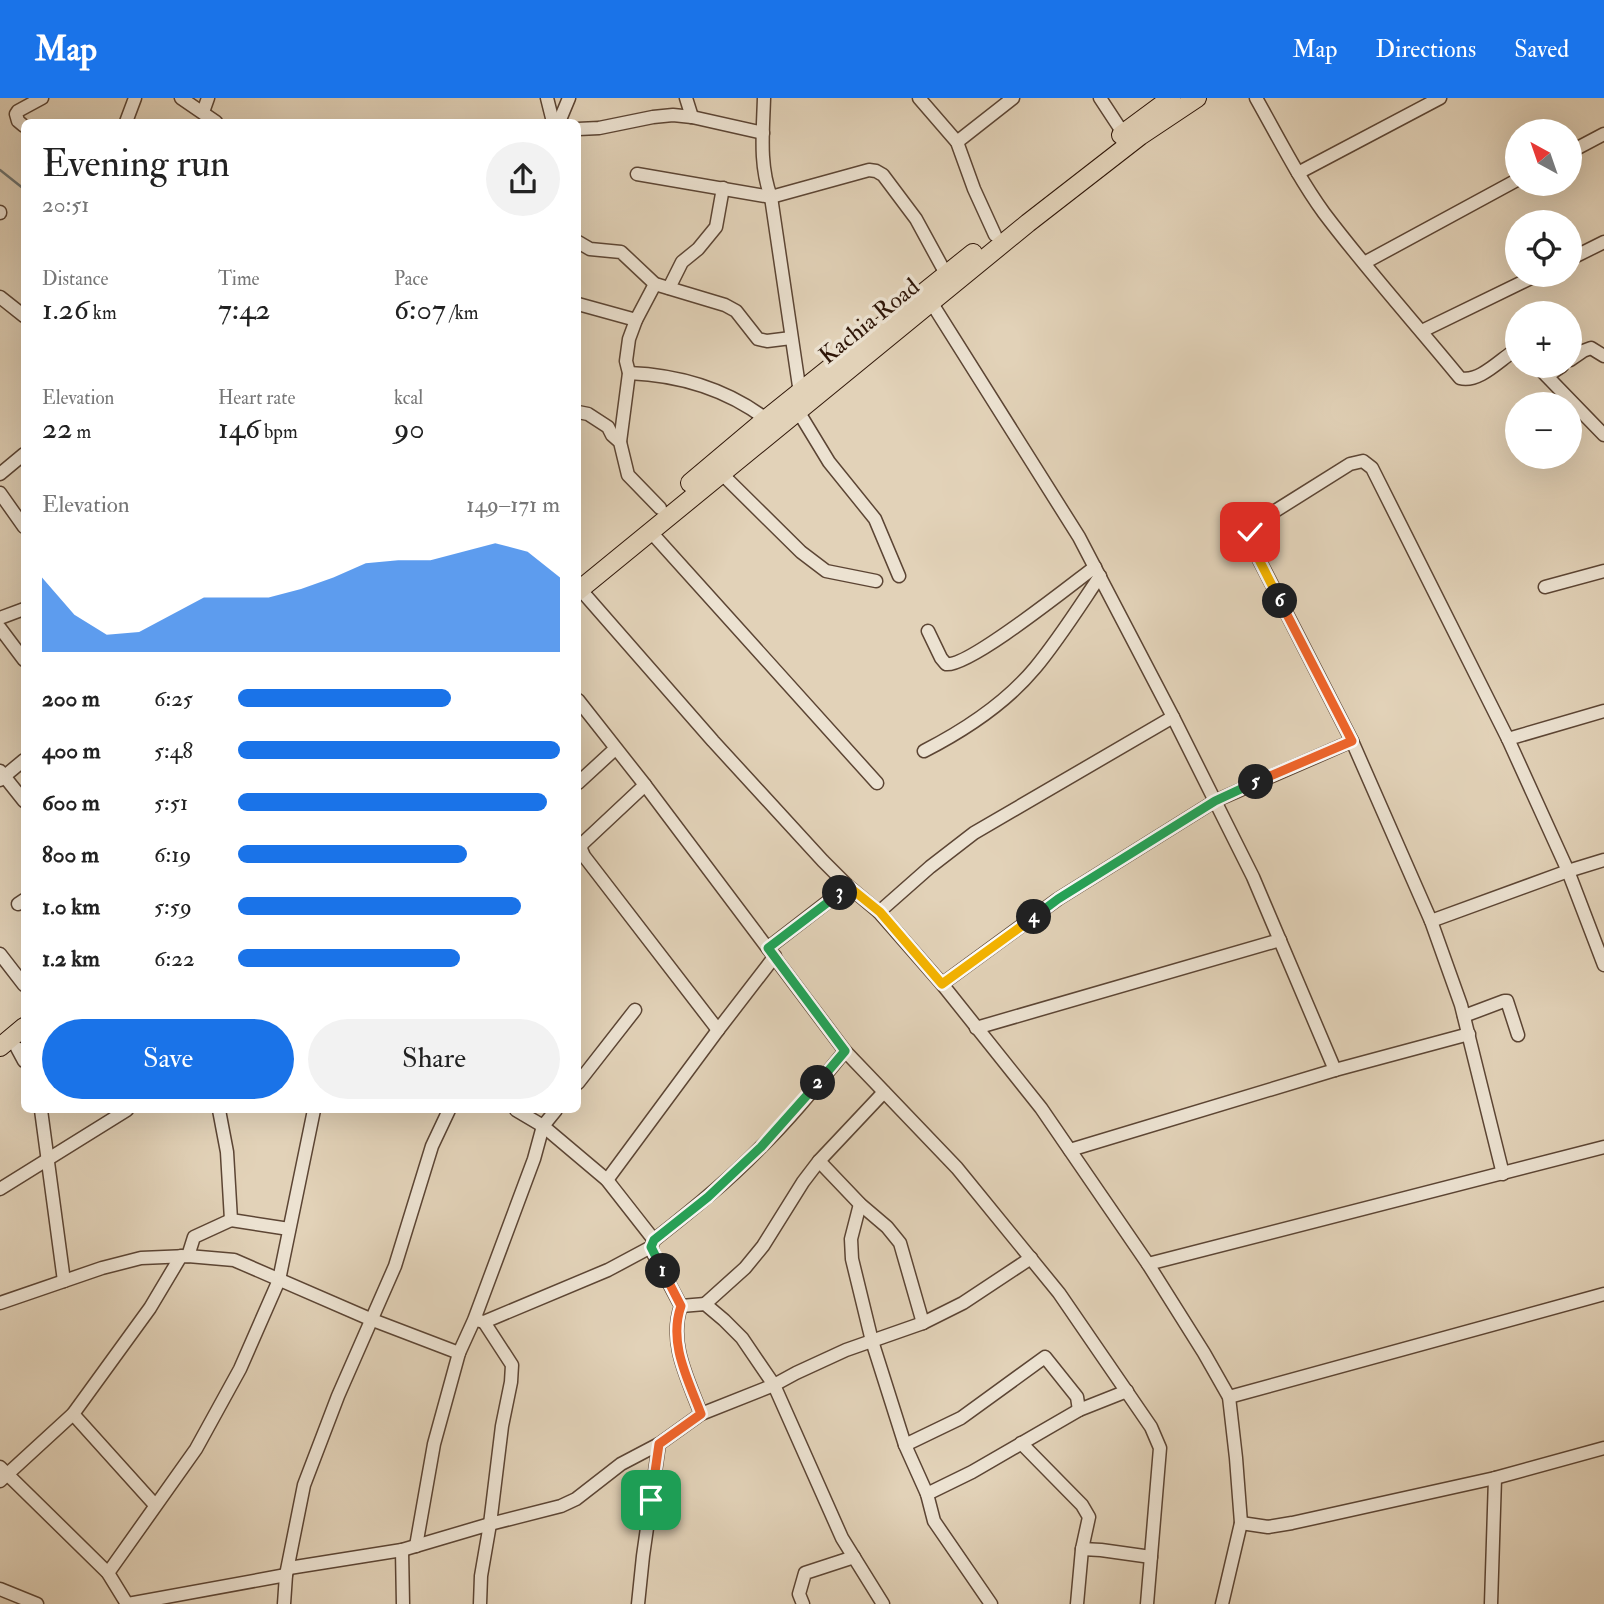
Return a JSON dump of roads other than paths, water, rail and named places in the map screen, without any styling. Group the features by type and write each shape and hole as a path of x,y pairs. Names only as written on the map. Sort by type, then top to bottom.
{"highway":[{"name":"Kachia Road","path":"581,582 660,508 766,419 1123,133 1171,98"},
{"name":"Kachia Road","path":"581,583 650,531 1119,151 1198,98"},
{"path":"0,1062 17,1049"}],"street":[{"path":"21,124 16,114 18,111 42,98"},
{"path":"127,119 135,98"},
{"path":"181,98 212,119"},
{"path":"203,112 208,98"},
{"path":"547,98 552,119"},
{"path":"560,119 569,98"},
{"path":"686,98 692,117"},
{"path":"764,98 763,170 771,197 800,393"},
{"path":"919,98 957,142 995,235"},
{"path":"957,142 1013,98"},
{"path":"1100,98 1123,133"},
{"path":"1256,98 1298,173 1324,211 1460,378 1467,380 1475,377 1505,358"},
{"path":"1298,173 1440,98"},
{"path":"581,129 673,115 763,133"},
{"path":"1582,146 1604,134"},
{"path":"637,174 771,197 869,170 876,171 883,175 916,219 946,274"},
{"path":"1364,263 1505,187"},
{"path":"669,288 682,262 716,227 723,188"},
{"path":"1582,252 1604,242"},
{"path":"581,244 590,249 621,251 655,284 725,305 736,311 758,339 767,341 791,338"},
{"path":"655,284 629,339 626,361 629,373 620,442 628,475 660,508"},
{"path":"1422,331 1512,287"},
{"path":"0,297 21,314"},
{"path":"931,302 1072,526 1097,571 1253,877 1335,1070"},
{"path":"581,305 636,320"},
{"path":"1582,352 1591,348 1604,356"},
{"path":"629,373 655,374 694,382 727,395 766,419"},
{"path":"1549,378 1604,435"},
{"path":"798,411 830,462 875,519 899,576"},
{"path":"581,413 608,427 620,442"},
{"path":"0,474 21,456"},
{"path":"1503,1174 1464,1016 1431,921 1352,741 1250,542 1250,532 1256,523 1350,464 1363,461 1373,468 1508,738 1568,872 1604,965"},
{"path":"721,473 801,552 826,571 876,581"},
{"path":"0,493 21,523"},
{"path":"650,531 877,783"},
{"path":"928,631 941,658 951,665 962,661 1014,628 1097,571"},
{"path":"924,751 957,734 998,705 1034,670 1097,571"},
{"path":"1545,587 1604,571"},
{"path":"581,588 713,741 822,861 880,912 942,984 1041,1108 1148,1264 1229,1397 1241,1524 1222,1604"},
{"path":"0,618 21,610"},
{"path":"0,628 21,656"},
{"path":"581,704 845,1051 957,1168 1059,1293 1151,1427 1160,1448 1147,1604"},
{"path":"1508,738 1604,711"},
{"path":"880,912 930,867 974,833 1173,717"},
{"path":"942,984 1058,899 1215,801 1352,741"},
{"path":"581,780 615,749"},
{"path":"21,762 1,776 21,797"},
{"path":"581,845 645,785"},
{"path":"581,851 718,1030"},
{"path":"1431,921 1604,860"},
{"path":"607,1180 718,1030 771,952 848,886"},
{"path":"976,1028 1280,940"},
{"path":"0,954 21,981"},
{"path":"1464,1016 1507,1001 1518,1035"},
{"path":"581,1079 635,1010"},
{"path":"1070,1150 1335,1070 1469,1034"},
{"path":"479,1321 608,1269 653,1244 761,1147 845,1051"},
{"path":"681,1306 705,1304 745,1268 763,1246 803,1182 884,1093"},
{"path":"41,1113 64,1281"},
{"path":"0,1189 122,1113"},
{"path":"220,1113 227,1152 231,1220"},
{"path":"108,1573 195,1449 240,1370 279,1280 313,1113"},
{"path":"284,1604 304,1485 338,1396 395,1266 432,1146 448,1113"},
{"path":"521,1113 543,1126 607,1180 653,1244 681,1306 676,1335 679,1355 701,1414"},
{"path":"416,1546 434,1444 459,1353 479,1321 543,1126 554,1113"},
{"path":"1148,1264 1604,1147"},
{"path":"820,1161 900,1243 923,1324"},
{"path":"860,1204 851,1239 852,1259 873,1341 905,1445 926,1494 934,1521 991,1604"},
{"path":"289,1229 231,1220 194,1237 150,1308 73,1414 2,1474 108,1573 127,1604 402,1550 561,1506 576,1499 621,1464 659,1444 701,1414 774,1385 834,1356 923,1324 963,1303 1031,1258"},
{"path":"0,1303 102,1268 142,1258 184,1256 234,1261 370,1319 459,1353"},
{"path":"1229,1397 1604,1294"},
{"path":"705,1304 742,1339 774,1385 842,1538 883,1604"},
{"path":"479,1321 512,1365 481,1576 480,1604"},
{"path":"905,1445 961,1418 1045,1357 1077,1397 1079,1410"},
{"path":"926,1494 972,1472 1079,1410 1127,1391"},
{"path":"73,1414 155,1505"},
{"path":"1021,1443 1082,1505 1089,1517 1082,1549 1077,1604"},
{"path":"638,1604 659,1444"},
{"path":"1241,1524 1268,1527 1494,1478 1604,1448"},
{"path":"1491,1604 1494,1478"},
{"path":"1082,1549 1151,1557"},
{"path":"402,1550 403,1604"},
{"path":"803,1604 799,1594 805,1573 854,1557"},
{"path":"0,1589 12,1600 37,1604"}],"waterway":[{"path":"0,170 21,187"}]}
